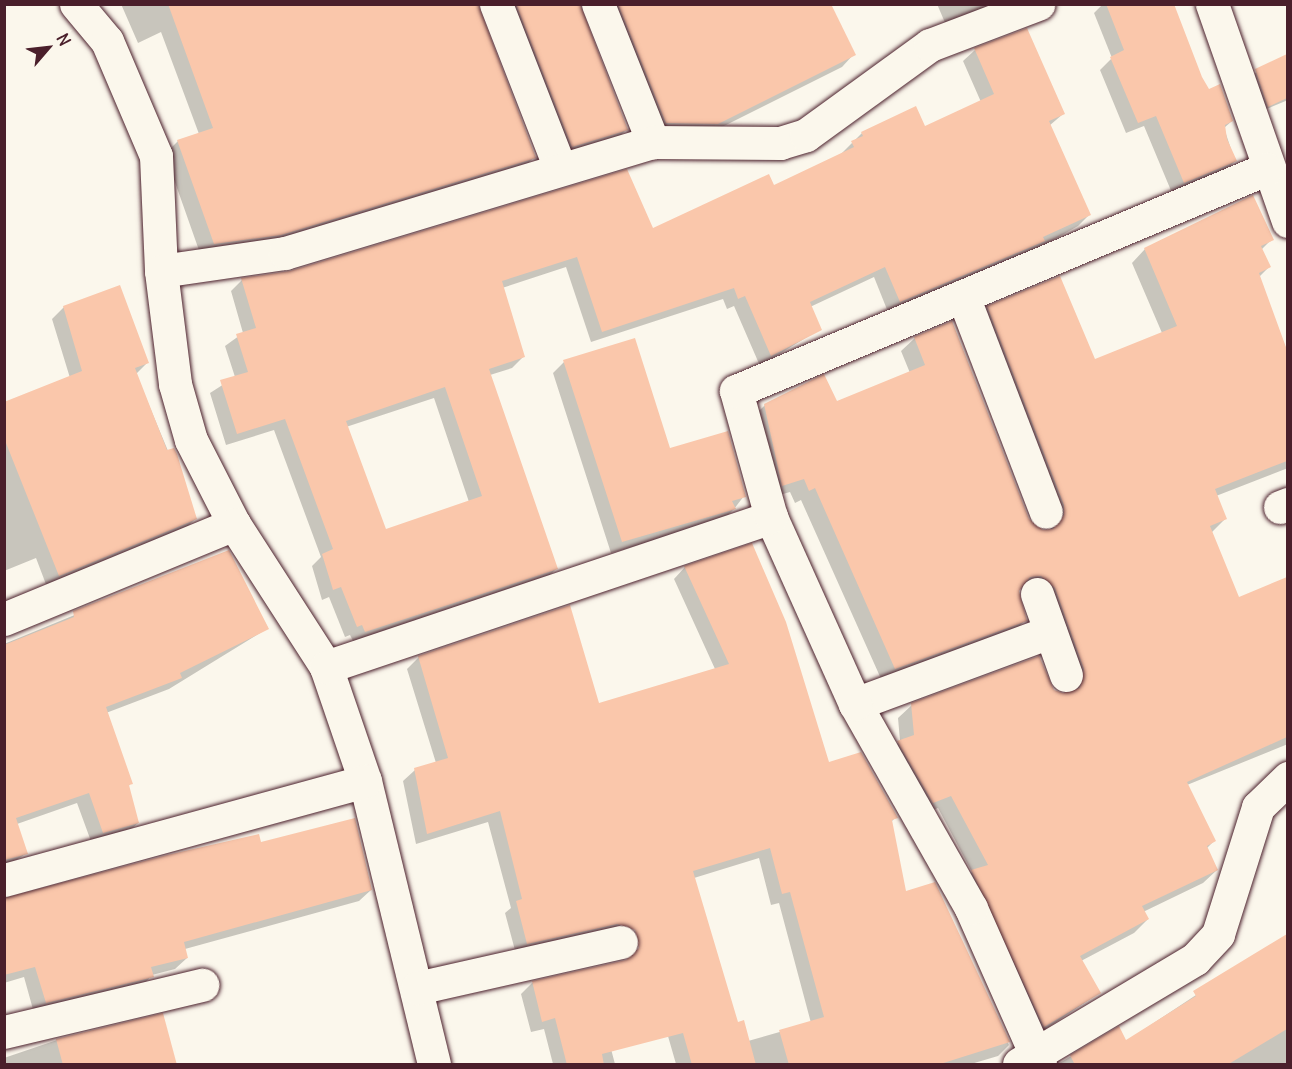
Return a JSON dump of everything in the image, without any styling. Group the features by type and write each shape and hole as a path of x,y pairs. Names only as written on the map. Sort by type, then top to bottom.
{"street":[{"path":"76,4 107,41 156,156 161,272 175,384 191,440 234,524 326,667 365,781 434,1065"},
{"path":"496,4 560,168"},
{"path":"598,4 653,142"},
{"path":"161,272 285,253 560,168 653,142 780,143 806,135 930,45 1038,4"},
{"path":"1212,4 1266,169 1287,221"},
{"path":"1266,169 736,391 771,518 855,704 971,908 1032,1062 1195,959 1218,934 1258,807 1287,778"},
{"path":"963,296 1046,512"},
{"path":"326,667 771,518"},
{"path":"4,619 234,524"},
{"path":"1037,594 1066,675"},
{"path":"855,704 1050,632"},
{"path":"4,880 365,781"},
{"path":"417,988 621,942"},
{"path":"4,1032 202,985"}],"building":[{"path":"168,4 478,4 536,158 281,235 214,244 177,140 213,128"},
{"path":"516,4 580,4 628,130 572,147"},
{"path":"618,4 831,4 856,55 718,124 666,123"},
{"path":"1106,4 1174,4 1202,77 1209,89 1220,84 1233,121 1225,125 1227,139 1237,161 1184,183 1156,116 1138,123 1110,57 1124,50"},
{"path":"1027,28 1065,114 1049,121 1091,215 1043,237 1045,241 900,302 885,267 810,302 822,330 771,356 745,296 738,299 734,288 602,332 577,257 502,281 525,357 489,369 558,569 365,632 362,625 357,627 341,587 333,590 322,554 333,549 285,419 237,434 220,380 248,372 236,334 256,328 241,278 290,271 627,169 653,228 769,174 774,185 854,147 851,141 863,136 861,132 916,106 925,126 994,94 974,48","holes":["445,387 482,496 386,529 346,421"]},
{"path":"1287,54 1287,98 1268,107 1255,69"},
{"path":"1253,195 1274,240 1261,246 1271,267 1259,273 1287,350 1287,461 1215,489 1227,519 1210,526 1239,597 1287,577 1287,737 1187,782 1216,841 1207,846 1218,870 1142,906 1149,919 1080,956 1101,993 1044,1027 971,870 988,865 951,796 933,803 897,741 914,735 911,703 1039,656 1054,690 1063,693 1080,688 1084,669 1055,588 1041,576 1030,577 1019,591 1027,621 895,669 815,488 809,491 804,479 782,486 764,404 824,374 837,401 925,365 914,337 952,321 1029,519 1043,530 1053,529 1064,515 1064,505 987,306 1060,276 1095,359 1177,326 1144,248"},
{"path":"120,285 149,363 135,368 167,450 174,448 177,454 197,519 59,576 4,438 4,402 82,371 63,306"},
{"path":"635,338 670,448 728,431 746,497 732,501 736,509 622,542 563,360"},
{"path":"752,543 786,622 829,762 861,752 898,818 892,820 906,891 935,882 1010,1042 937,1065 789,1065 779,1030 824,1017 790,892 782,894 770,848 693,871 738,1022 744,1020 756,1065 692,1065 683,1033 602,1054 604,1065 567,1065 555,1018 542,1022 532,981 626,960 639,948 635,930 617,924 527,944 516,901 522,899 500,811 427,834 414,768 448,758 418,656 570,605 599,703 729,664 684,566"},
{"path":"229,550 269,629 180,673 182,678 106,707 133,784 129,785 139,823 103,833 89,793 16,818 28,854 4,860 4,645 74,617 73,611"},
{"path":"355,818 372,890 184,942 188,958 151,967 154,977 46,1003 35,967 4,975 4,898 167,855 259,834 261,842"},
{"path":"1287,934 1287,1029 1227,1065 1075,1065 1070,1055 1119,1026 1126,1040 1196,996 1193,991"},
{"path":"163,1013 177,1065 63,1065 56,1039"}]}
